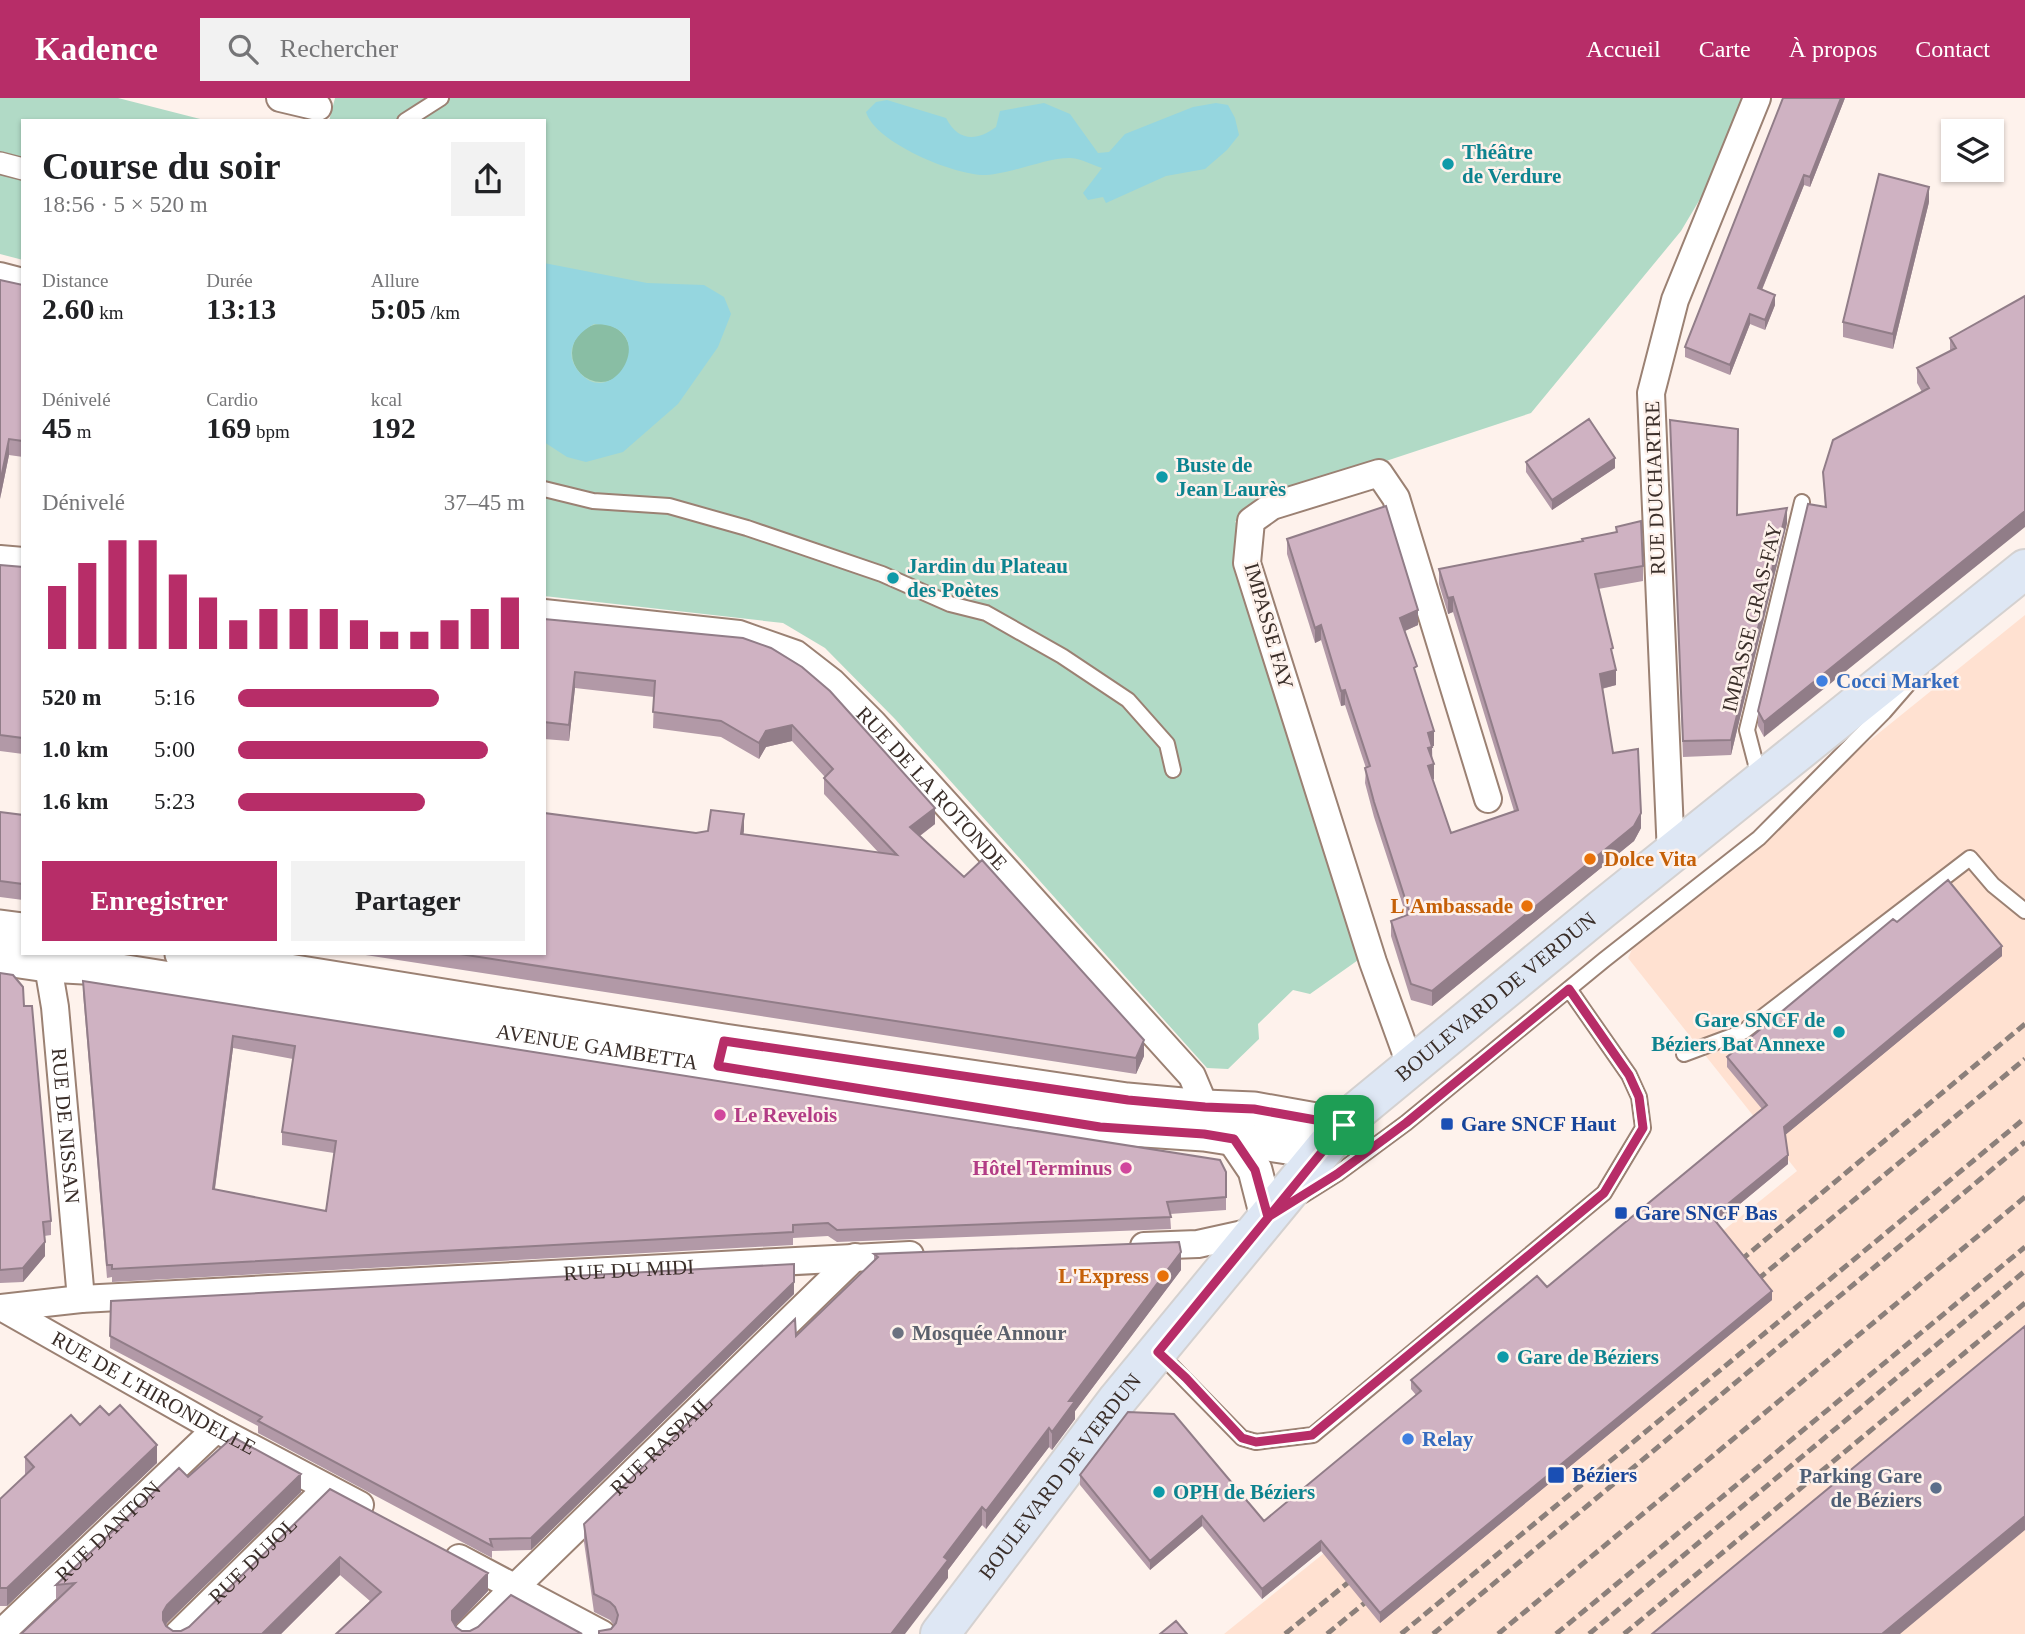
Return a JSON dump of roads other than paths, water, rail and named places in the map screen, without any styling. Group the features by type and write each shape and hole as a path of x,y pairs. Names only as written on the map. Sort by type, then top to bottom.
{"main road":[{"name":"BOULEVARD DE VERDUN","path":"940,1634 1118,1399 1351,1116 2025,569"}],"street":[{"path":"281,98 318,107"},
{"name":"RUE DUCHARTRE","path":"1671,855 1650,393 1675,300 1757,98"},
{"path":"0,163 21,168"},
{"path":"0,276 21,281"},
{"name":"IMPASSE FAY","path":"1411,1067 1373,962 1247,563 1251,521 1272,506 1379,473 1396,498 1488,799"},
{"path":"0,559 21,561"},
{"name":"RUE DE LA ROTONDE","path":"546,613 739,634 796,654 832,682 873,723 1192,1076 1214,1127"},
{"path":"0,927 21,930"},
{"name":"AVENUE GAMBETTA","path":"187,955 1100,1127 1214,1127 1332,1138"},
{"name":"AVENUE GAMBETTA","path":"0,958 46,959 721,1054"},
{"name":"RUE DE NISSAN","path":"46,959 55,1007 81,1299"},
{"name":"AVENUE GAMBETTA","path":"1214,1127 1254,1109 1332,1138"},
{"path":"1116,1247 1198,1244 1262,1224 1255,1170 1214,1127"},
{"name":"RUE DU MIDI","path":"1,1308 81,1299 937,1254"},
{"name":"RUE RASPAIL","path":"467,1634 855,1257"},
{"name":"RUE DE L'HIRONDELLE","path":"1,1308 216,1429 386,1519"},
{"name":"RUE DANTON","path":"0,1634 216,1429"},
{"name":"RUE DUJOL","path":"178,1634 327,1488"},
{"path":"433,1544 602,1634"}],"lane":[{"path":"408,119 441,98"},
{"path":"546,489 593,501 669,506 747,528 882,574 950,604 986,613 1062,656 1128,700 1167,744 1173,770"},
{"name":"IMPASSE GRAS-FAY","path":"1761,784 1747,730 1802,502"},
{"path":"1262,1224 1337,1174 1406,1123 1759,838 1884,712 1963,620"},
{"path":"1684,1054 1743,1032 1970,858 1993,885 2025,911"},
{"path":"1158,1352 1242,1438 1256,1442 1312,1435 1604,1193 1643,1128 1639,1097 1629,1075 1569,989"}],"water":[{"path":"887,100 946,118 956,131 968,137 981,135 996,127 1000,111 1044,103 1070,114 1098,153 1109,152 1125,134 1193,107 1216,103 1228,105 1239,135 1227,150 1205,169 1166,176 1106,203 1103,197 1088,200 1083,193 1102,168 1071,158 986,175 956,170 918,156 884,135 866,112 876,102"},
{"path":"546,263 647,283 704,285 724,297 731,314 718,347 678,404 623,452 586,462 567,457 546,443","holes":["594,324 615,328 626,337 629,350 626,363 618,375 606,382 593,382 575,366 572,358 573,345 581,333"]}],"railway":[{"path":"1729,1270 2025,1024"},
{"path":"1746,1289 2025,1059"},
{"path":"1401,1634 2025,1118"},
{"path":"1433,1634 2025,1142"},
{"path":"1498,1634 2025,1197"},
{"path":"1556,1634 2025,1247"},
{"path":"1589,1634 2025,1271"},
{"path":"1624,1634 2025,1303"},
{"path":"1285,1634 1361,1572"},
{"path":"1327,1634 1378,1592"}],"place":[{"name":"Théâtre de Verdure","path":"1448,164"},
{"name":"Buste de Jean Laurès","path":"1162,477"},
{"name":"Jardin du Plateau des Poètes","path":"893,578"},
{"name":"Cocci Market","path":"1822,681"},
{"name":"Dolce Vita","path":"1590,859"},
{"name":"L'Ambassade","path":"1527,906"},
{"name":"Gare SNCF de Béziers Bat Annexe","path":"1839,1032"},
{"name":"Le Revelois","path":"720,1115"},
{"name":"Gare SNCF Haut","path":"1447,1124"},
{"name":"Hôtel Terminus","path":"1126,1168"},
{"name":"Gare SNCF Bas","path":"1621,1213"},
{"name":"L'Express","path":"1163,1276"},
{"name":"Mosquée Annour","path":"898,1333"},
{"name":"Gare de Béziers","path":"1503,1357"},
{"name":"Relay","path":"1408,1439"},
{"name":"Béziers","path":"1556,1475"},
{"name":"Parking Gare de Béziers","path":"1936,1488"},
{"name":"OPH de Béziers","path":"1159,1492"}]}
